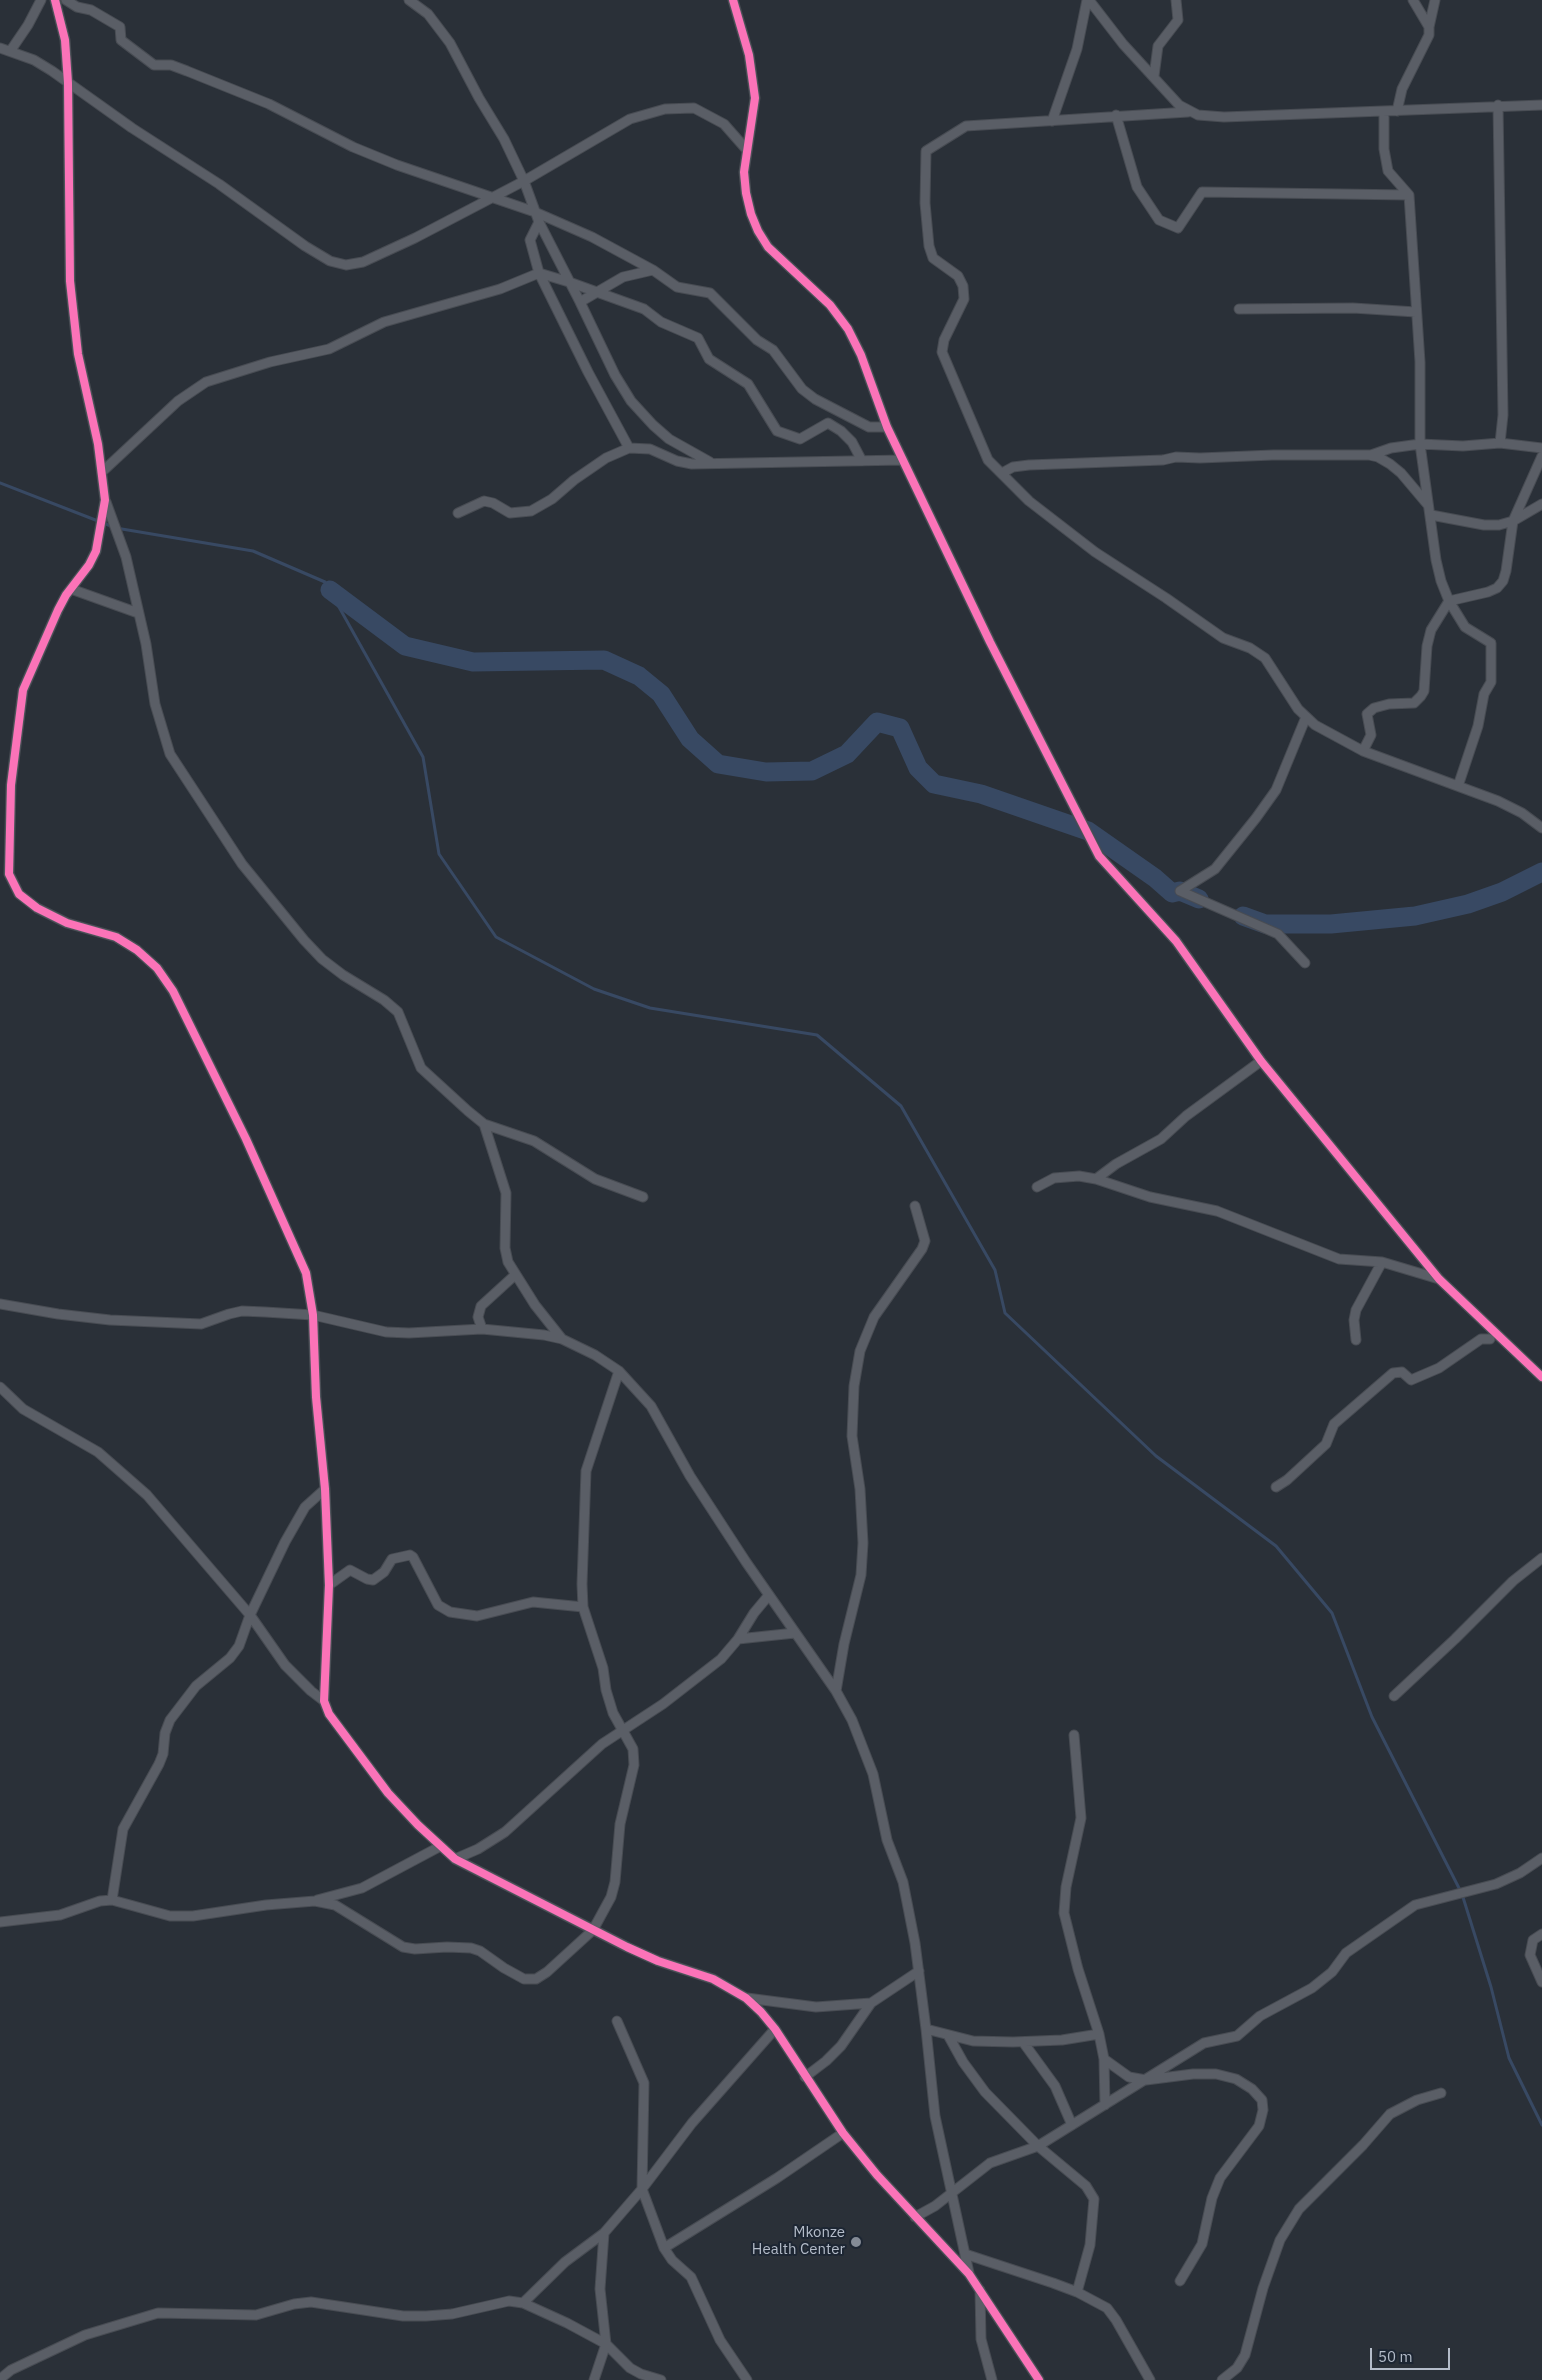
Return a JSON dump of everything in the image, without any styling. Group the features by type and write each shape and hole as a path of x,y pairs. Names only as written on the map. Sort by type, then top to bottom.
{"street":[{"path":"11,50 28,25 41,0"},
{"path":"55,0 65,40 68,83 70,282 78,354 103,471 105,500 96,551 90,565 71,589 58,610 24,690 11,785 9,874 19,894 37,908 67,923 116,937 137,950 157,968 173,991 246,1139 306,1273 313,1315 316,1397 325,1489 329,1585 324,1701 329,1714 388,1793 439,1847 455,1859 593,1930 658,1961 713,1979 746,1998 775,2029 805,2077 876,2176 969,2274 1039,2380"},
{"path":"66,0 77,7 91,10 120,27 121,40 149,63 171,65 214,81 269,104 353,147 396,165 535,212 592,237 653,270 677,287 710,293 757,340 773,350 802,389 815,399 869,427 887,427"},
{"path":"409,0 428,14 450,43 479,98 504,139 524,181 539,222 615,376 644,416 669,439 710,462"},
{"path":"734,0 749,55 754,98 746,148 746,193 751,214 758,231 768,247 830,305 848,328 861,355 887,427 1056,774 1084,824 1099,856 1176,941 1261,1061 1439,1279 1542,1376"},
{"path":"1088,0 1123,44 1179,105 1188,112"},
{"path":"1052,121 1077,48 1088,0"},
{"path":"1154,76 1158,46 1178,20 1176,0"},
{"path":"1412,0 1429,27"},
{"path":"1397,111 1398,100 1429,35 1435,0"},
{"path":"0,48 11,50 34,60 330,261 346,265 363,262 524,181 630,119 665,109 694,108 724,124 746,148"},
{"path":"1498,105 1503,415 1500,443"},
{"path":"1542,105 1498,105 1384,112 1224,117 1198,115 1188,112 1116,115 966,126 926,151 925,202 932,258 958,276 964,286 964,299 944,340 942,352 988,460 1029,501 1096,552 1222,638 1250,648 1265,658 1298,709 1315,726 1363,751 1498,801 1522,813 1542,828"},
{"path":"1384,112 1384,150 1388,171 1409,195 1420,362 1420,444 1436,560 1441,581 1449,601 1465,627 1491,644 1491,682 1484,694 1478,726 1458,786"},
{"path":"1116,115 1137,187 1159,220 1178,228 1202,192 1409,195"},
{"path":"539,222 530,240 539,273 583,363 629,448"},
{"path":"580,302 623,277 653,270"},
{"path":"103,471 178,401 206,382 270,362 329,349 384,322 500,289 539,273 644,308 661,322 698,338 709,359 748,384 777,431 800,439 828,423 841,431 852,442 862,460"},
{"path":"1239,309 1353,308 1416,312"},
{"path":"1369,455 1390,448 1420,444 1463,446 1500,443 1542,448"},
{"path":"458,513 484,501 493,503 510,513 532,511 552,499 574,480 606,458 629,448 650,449 677,461 692,464 710,462 782,464 903,460"},
{"path":"1002,473 1013,468 1029,465 1163,460 1176,457 1369,455 1378,457 1401,473 1429,505"},
{"path":"1363,751 1371,735 1368,714 1374,708 1389,704 1414,703 1424,691 1426,646 1431,630 1449,601 1488,592 1497,588 1506,571 1513,521 1542,456"},
{"path":"105,500 126,557 146,644 155,704 170,754 242,864 304,940 322,959 343,975 384,1000 398,1012 422,1068 484,1124 534,1141 595,1178 643,1197"},
{"path":"1431,515 1484,525 1513,521 1542,504"},
{"path":"71,589 138,613"},
{"path":"1305,962 1278,934 1180,891 1215,870 1256,818 1276,790 1306,718"},
{"path":"1096,1179 1116,1164 1161,1139 1186,1116 1261,1061"},
{"path":"484,1124 506,1193 505,1248 508,1262 515,1275 562,1339"},
{"path":"1037,1188 1054,1178 1079,1176 1096,1179 1150,1197 1217,1211 1339,1258 1382,1262 1439,1279"},
{"path":"836,1691 844,1644 861,1575 863,1543 860,1498 852,1436 854,1386 860,1351 874,1317 922,1250 925,1241 915,1206"},
{"path":"1356,1340 1354,1320 1356,1310 1382,1262"},
{"path":"482,1329 478,1316 481,1306 515,1275"},
{"path":"0,1304 102,1319 200,1324 242,1311 313,1315 386,1332 409,1333 482,1329 544,1335 562,1339 595,1355 619,1371 652,1406 690,1476 836,1691 852,1720 872,1774 888,1840 903,1882 918,1970 941,2152 952,2192 969,2274"},
{"path":"1276,1487 1287,1480 1326,1444 1334,1424 1393,1373 1402,1372 1411,1380 1439,1368 1481,1339 1490,1340"},
{"path":"315,1901 335,1906 403,1947 415,1949 471,1948 480,1951 524,1979 536,1979 547,1972 593,1930 611,1897 615,1882 620,1824 634,1765 633,1749 608,1698 603,1668 583,1607 586,1471 619,1371"},
{"path":"0,1387 23,1409 98,1452 127,1475 147,1495 250,1615 284,1664 305,1686 324,1701"},
{"path":"112,1900 123,1829 156,1773 163,1754 165,1733 170,1720 196,1686 230,1658 243,1638 250,1615 268,1574 301,1515 311,1500 325,1489"},
{"path":"329,1585 350,1570 373,1580 384,1572 392,1559 405,1554 414,1558 438,1605 450,1612 478,1616 533,1602 583,1607"},
{"path":"1394,1696 1513,1581 1542,1558"},
{"path":"455,1859 478,1849 505,1832 592,1752 623,1732 721,1659 738,1640 754,1614 770,1595"},
{"path":"738,1640 795,1633"},
{"path":"1074,1735 1082,1818 1066,1887 1064,1913 1078,1969 1099,2034 1104,2059 1105,2105"},
{"path":"0,1922 60,1915 100,1901 112,1900 170,1916 193,1916 266,1905 315,1901 362,1888 439,1847"},
{"path":"915,2217 935,2206 990,2163 1038,2146 1204,2043 1237,2036 1260,2016 1312,1988 1332,1972 1346,1952 1379,1932 1415,1905 1496,1884 1520,1873 1542,1858"},
{"path":"1542,1934 1534,1940 1530,1955 1542,1982"},
{"path":"805,2077 841,2046 871,2003 918,1970"},
{"path":"746,1998 816,2007 871,2003"},
{"path":"617,2021 644,2083 642,2189 664,2248 672,2260 691,2277 720,2340 747,2380"},
{"path":"523,2303 565,2262 604,2233 642,2189 692,2123 775,2029"},
{"path":"926,2029 973,2041 1023,2042 1062,2040 1099,2034"},
{"path":"948,2035 985,2092 1038,2146 1086,2186 1094,2199 1090,2245 1077,2292"},
{"path":"1023,2042 1055,2086 1072,2125"},
{"path":"1104,2059 1129,2077 1146,2080 1193,2074 1216,2074 1236,2079 1252,2089 1262,2100 1263,2110 1259,2126 1220,2178 1212,2198 1202,2244 1180,2281"},
{"path":"1225,2379 1245,2355 1263,2288 1280,2240 1299,2209 1325,2180 1363,2145 1390,2114 1417,2100 1441,2093"},
{"path":"664,2248 777,2178 844,2133"},
{"path":"594,2380 606,2344 600,2289 604,2233"},
{"path":"965,2254 1077,2292 1107,2308 1116,2320 1150,2380"},
{"path":"980,2290 981,2339 992,2380"},
{"path":"0,2379 10,2370 85,2335 158,2313 256,2315 294,2304 311,2302 403,2316 426,2316 452,2314 509,2302 523,2303 606,2344 630,2368 641,2374 661,2380"}],"waterway":[{"path":"0,483 116,528 253,551 325,582 423,757 439,854 496,937 594,989 650,1008 817,1035 901,1106 995,1270 1005,1313 1156,1456 1276,1546 1332,1613 1372,1717 1462,1894 1491,1987 1509,2058 1542,2125"},
{"path":"330,590 405,646 473,662 604,660 639,676 661,694 690,739 718,764 766,772 812,771 847,754 877,722 900,728 918,768 934,784 981,794 1088,831 1155,878 1172,893 1180,891 1199,899"},
{"path":"1243,916 1265,924 1331,924 1415,916 1468,904 1502,892 1542,872"}],"cycle path":[{"path":"55,0 65,40 68,83 70,281 78,354 98,444 105,500 96,551 89,565 66,595 58,610 23,690 11,785 9,874 19,894 37,908 67,923 116,937 137,950 157,968 173,991 246,1139 306,1273 313,1315 316,1397 325,1489 329,1585 324,1701 329,1714 388,1793 418,1825 455,1859 627,1947 658,1961 713,1979 746,1998 761,2012 775,2029 843,2133 877,2175 969,2274 1039,2380"},
{"path":"733,0 749,55 755,98 744,172 746,193 751,214 758,231 768,247 830,305 848,329 861,355 887,427 990,642 1099,856 1176,941 1261,1061 1439,1279 1542,1377"}],"place":[{"name":"Mkonze Health Center","path":"856,2242"}]}
